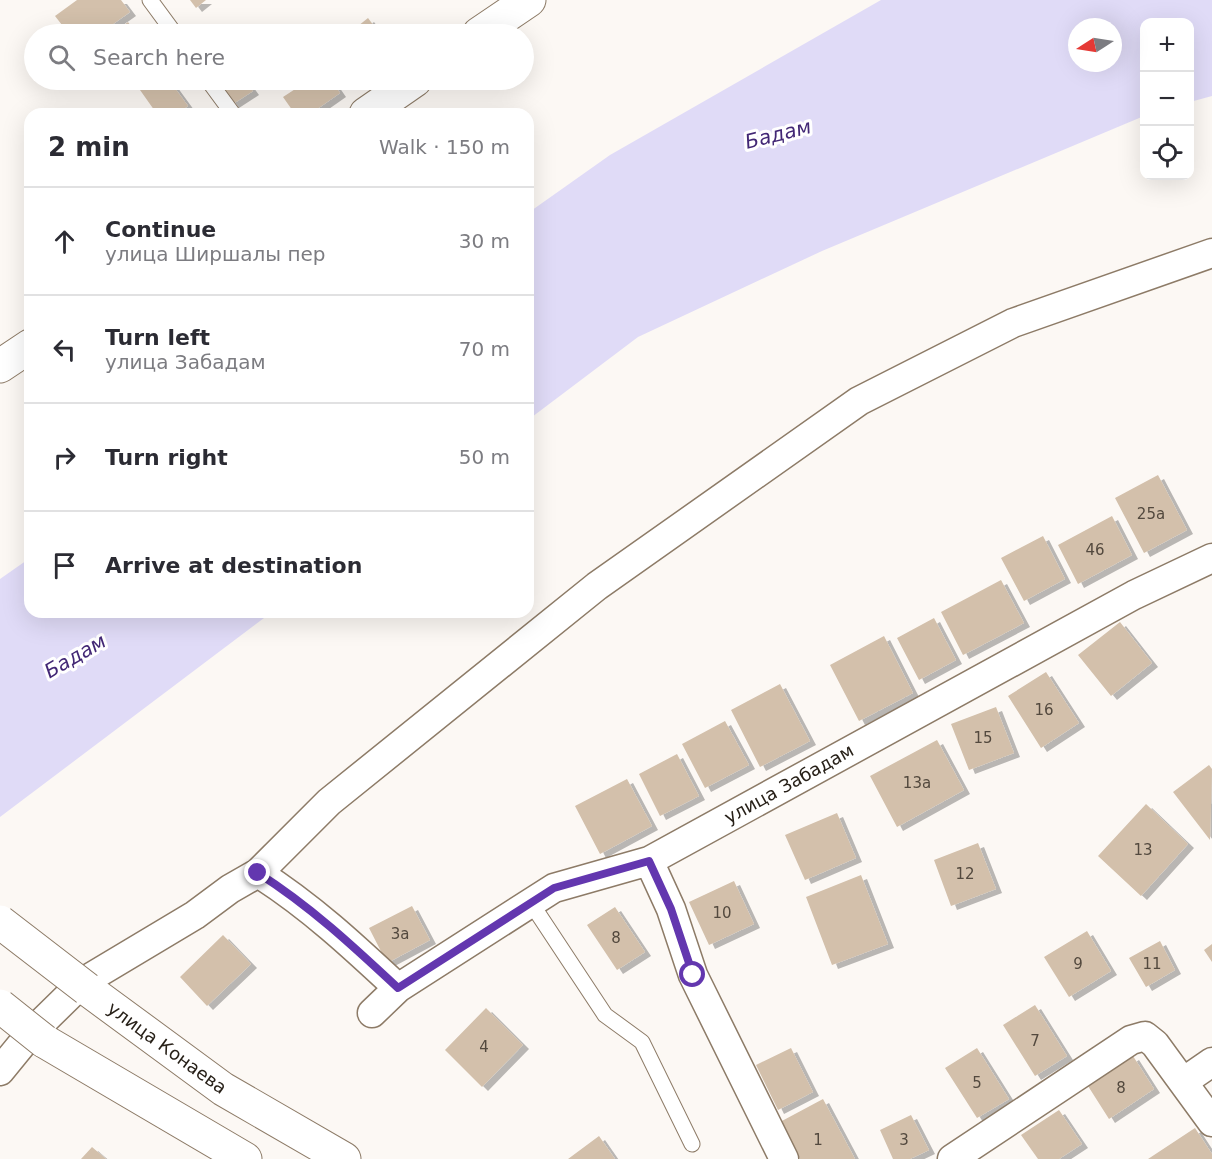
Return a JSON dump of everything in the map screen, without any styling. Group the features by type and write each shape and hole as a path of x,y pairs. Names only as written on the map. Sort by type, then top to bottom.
{"main road":[{"path":"492,24 519,3"},
{"path":"375,108 401,90"},
{"path":"0,366 24,350"},
{"name":"улица Конаева","path":"0,922 223,1089 344,1159"},
{"path":"0,1006 44,1041 246,1159"}],"street":[{"path":"0,1071 32,1033 83,982 195,915 230,889 258,873 329,802 597,586 859,401 1013,323 1212,253"},
{"name":"улица Забадам","path":"372,1013 398,988 554,888 649,861 1134,595 1212,558"},
{"path":"649,861 671,909 693,975 784,1159"},
{"path":"258,873 298,898 327,921 398,988"},
{"path":"952,1159 1131,1040 1144,1035 1155,1044 1212,1122"},
{"path":"1183,1082 1212,1062"}],"lane":[{"path":"150,0 168,24"},
{"path":"215,90 229,108"},
{"path":"531,903 605,1016 642,1042 692,1144"}],"water":[{"name":"Бадам","path":"881,0 1212,0 1212,96 1194,101 1194,18 1140,18 1140,118 822,251 638,337 534,415 534,209 610,155"},
{"name":"Бадам","path":"24,562 24,618 264,618 0,817 0,579"}],"building":[{"path":"77,0 121,0 130,12 113,24 61,24 55,16"},
{"path":"190,0 206,0 196,8"},
{"path":"368,18 372,24 360,24"},
{"path":"140,90 176,90 188,106 185,108 153,108"},
{"path":"223,90 253,91 233,104"},
{"path":"294,90 338,90 340,93 319,108 291,108 283,97"},
{"path":"1158,475 1187,530 1144,553 1115,498"},
{"path":"1112,516 1132,555 1078,584 1058,545"},
{"path":"1043,536 1065,579 1024,601 1001,558"},
{"path":"1001,580 1024,623 963,655 941,612"},
{"path":"934,618 956,660 919,680 897,638"},
{"path":"1120,622 1152,663 1111,696 1078,655"},
{"path":"884,636 913,693 859,721 830,665"},
{"path":"1046,672 1079,723 1041,748 1008,696"},
{"path":"780,684 810,741 760,767 731,710"},
{"path":"996,707 1014,753 969,770 951,724"},
{"path":"725,721 749,765 705,788 682,744"},
{"path":"937,740 964,790 897,827 870,776"},
{"path":"677,754 699,796 660,816 639,774"},
{"path":"1209,765 1212,769 1210,840 1173,792"},
{"path":"627,779 652,826 600,854 575,806"},
{"path":"1146,804 1188,844 1141,896 1098,856"},
{"path":"837,813 856,858 805,880 785,835"},
{"path":"978,843 996,889 951,906 934,860"},
{"path":"861,875 888,944 832,965 806,897"},
{"path":"734,881 754,924 709,945 689,902"},
{"path":"412,906 430,940 387,963 369,928"},
{"path":"615,907 645,952 617,970 587,925"},
{"path":"1087,931 1111,971 1069,997 1044,957"},
{"path":"223,935 251,964 207,1006 180,977"},
{"path":"1160,941 1175,970 1146,987 1129,958"},
{"path":"1212,944 1212,962 1204,950"},
{"path":"1035,1005 1067,1056 1035,1076 1003,1025"},
{"path":"486,1008 523,1045 482,1087 445,1050"},
{"path":"791,1048 813,1092 778,1110 756,1065"},
{"path":"977,1048 1009,1099 977,1118 945,1068"},
{"path":"1133,1056 1154,1089 1109,1119 1088,1086"},
{"path":"823,1099 855,1159 800,1159 780,1122"},
{"path":"1059,1110 1082,1144 1059,1159 1038,1159 1021,1135"},
{"path":"911,1115 929,1150 910,1159 893,1159 880,1130"},
{"path":"1195,1128 1212,1154 1212,1159 1148,1159"},
{"path":"599,1136 615,1159 568,1159"},
{"path":"92,1147 106,1159 81,1159"}],"route":[{"path":"258,873 298,898 327,921 398,988 554,888 649,861 671,909 693,975"}]}
